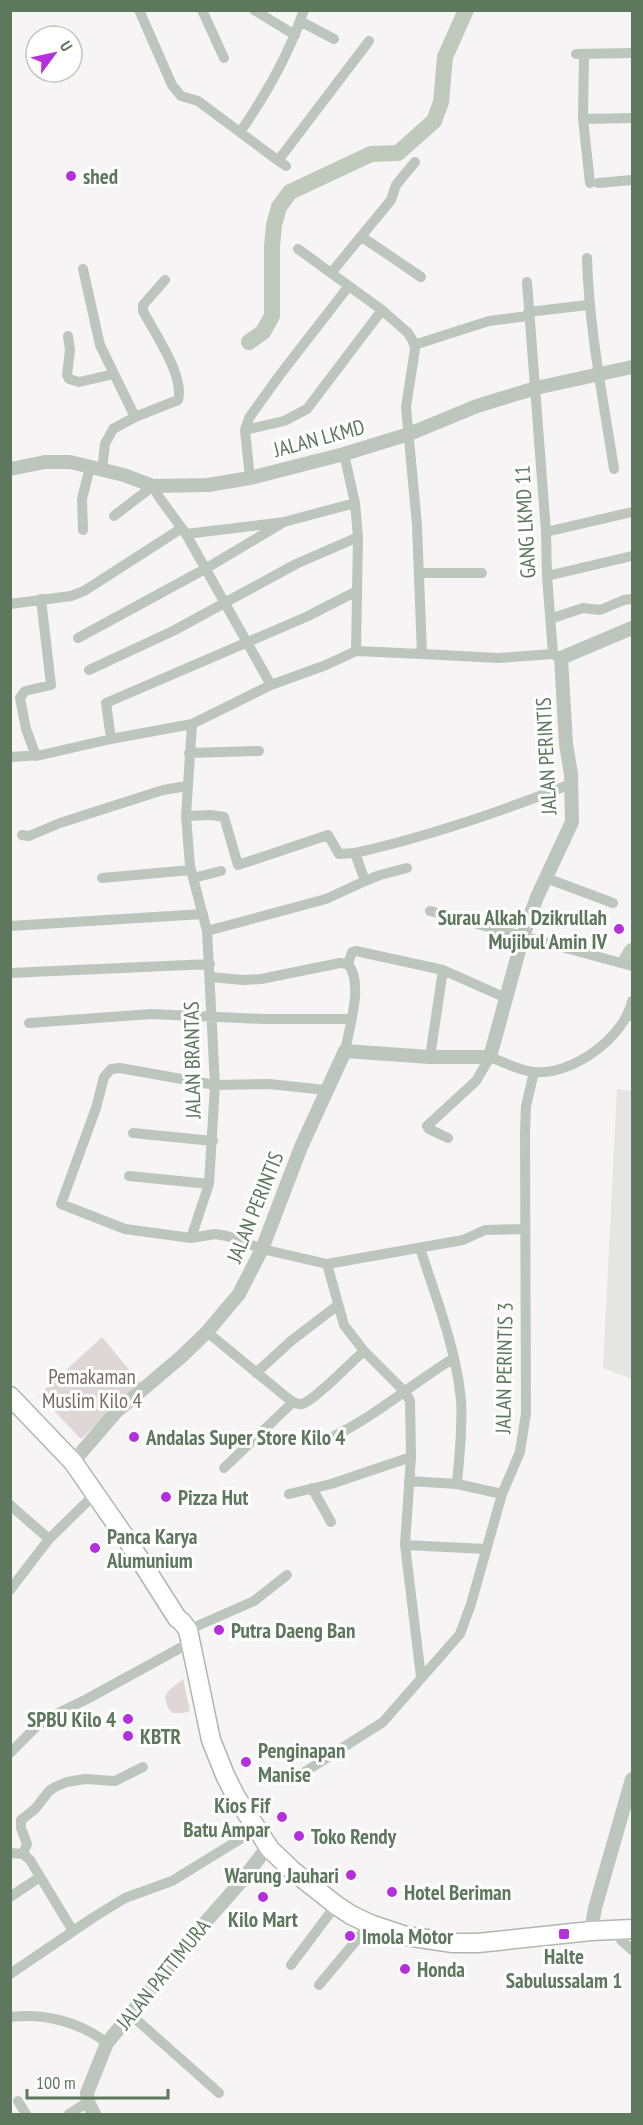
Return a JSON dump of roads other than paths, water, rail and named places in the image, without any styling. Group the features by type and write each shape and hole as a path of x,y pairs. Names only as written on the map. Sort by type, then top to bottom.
{"highway":[{"path":"10,1396 73,1462 96,1493 182,1632 200,1714 236,1797 268,1847"},
{"path":"200,1714 200,1734 219,1783 250,1833 293,1871 351,1915 406,1936 453,1943 478,1943 625,1929"}],"street":[{"path":"140,10 172,85 181,96 198,101 286,166"},
{"path":"202,10 224,58"},
{"path":"254,10 295,35"},
{"path":"240,132 263,100 302,16 334,39"},
{"path":"276,159 280,158 369,41"},
{"path":"633,53 580,54 583,119 594,183 633,180"},
{"path":"583,119 633,118"},
{"path":"331,273 391,200 396,185 415,162"},
{"path":"362,237 421,277"},
{"path":"298,249 382,310 408,333 414,345 406,407 420,573 422,654"},
{"path":"587,258 588,305 614,469"},
{"path":"83,269 97,334 135,417"},
{"path":"83,530 82,499 112,429 178,400 180,392 165,349 143,310 143,305 165,280"},
{"name":"GANG LKMD 11","path":"527,282 546,532 550,619 557,656"},
{"path":"250,478 245,430 249,418 279,375 348,287"},
{"path":"414,345 489,321 588,305"},
{"path":"245,430 284,421 308,409 382,310"},
{"path":"68,336 70,350 67,377 71,381 90,380 114,374"},
{"name":"JALAN LKMD","path":"10,469 45,462 70,462 153,486 198,486 250,478 409,434 477,406 536,388 633,368"},
{"path":"344,453 355,503 358,537 356,651"},
{"path":"114,516 153,486 184,531 271,685"},
{"path":"10,604 71,596 84,591 184,531 284,522 355,503"},
{"path":"546,532 633,512"},
{"path":"78,638 205,569 284,522"},
{"path":"89,669 173,631 296,564 358,537"},
{"path":"547,576 633,556"},
{"path":"420,573 482,573"},
{"path":"111,739 106,703 213,658 357,591"},
{"path":"36,756 26,729 20,698 25,691 51,685 40,599"},
{"path":"550,619 583,608 600,610 624,600 633,599"},
{"path":"10,757 36,756 192,724 271,685 356,651 499,658 557,656 633,628"},
{"name":"JALAN PERINTIS","path":"448,1138 429,1130 427,1126 476,1081 490,1058 523,936 537,897 572,822 571,784 557,656"},
{"name":"JALAN BRANTAS","path":"191,1238 209,1184 215,1085 207,931 192,874 186,816 192,724"},
{"path":"189,753 259,751"},
{"path":"186,816 224,817 238,865 328,835 339,854 355,854 468,823 571,784"},
{"path":"22,835 29,836 60,823 163,790 187,786"},
{"path":"355,854 365,881"},
{"path":"207,931 326,899 380,875 407,868"},
{"path":"102,878 221,871"},
{"path":"546,878 613,903"},
{"path":"430,911 633,966"},
{"path":"10,926 203,914"},
{"path":"348,964 352,952 356,951 444,970 506,998"},
{"path":"210,977 261,979 340,963 348,964 354,973 356,987 345,1051 430,1057 490,1058 534,1072 570,1065 598,1050 615,1033 632,1009"},
{"path":"10,973 210,964"},
{"path":"430,1057 444,970"},
{"path":"29,1023 151,1014 264,1019 351,1019"},
{"name":"JALAN PERINTIS","path":"73,1462 116,1412 207,1332 239,1294 262,1249 301,1147 345,1051"},
{"path":"326,1090 269,1084 215,1085 125,1069 111,1069 104,1077 96,1108 61,1204 125,1229 191,1238 215,1234 262,1249 327,1264 463,1240 485,1230 525,1229"},
{"name":"JALAN PERINTIS 3","path":"303,1773 383,1722 460,1634 471,1604 502,1494 520,1452 526,1413 526,1106 534,1072"},
{"path":"133,1133 213,1141"},
{"path":"129,1176 209,1184"},
{"path":"420,1248 442,1313 454,1358 461,1403 457,1484"},
{"path":"327,1264 345,1325 364,1351 405,1392 410,1401 411,1457 405,1545 421,1677"},
{"path":"256,1372 291,1341 338,1305"},
{"path":"207,1332 293,1402 304,1403 310,1399 364,1351"},
{"path":"332,1437 405,1392 429,1373 454,1358"},
{"path":"224,1468 293,1402"},
{"path":"289,1494 411,1457"},
{"path":"409,1481 457,1484 502,1494"},
{"path":"312,1488 331,1522"},
{"path":"10,1590 49,1539 96,1493"},
{"path":"10,1505 49,1539"},
{"path":"405,1545 486,1549"},
{"path":"10,1753 36,1727 50,1717 87,1699 182,1632 254,1601 287,1575"},
{"path":"23,1854 27,1844 21,1828 21,1820 35,1809 51,1789 68,1782 85,1779 115,1781 143,1767"},
{"path":"591,1931 595,1908 629,1802 633,1779"},
{"path":"10,1974 125,1898 172,1881 250,1833"},
{"name":"JALAN PATTIMURA","path":"91,2108 87,2093 107,2043 268,1847"},
{"path":"10,1853 23,1854 30,1860 73,1931"},
{"path":"10,1897 40,1877"},
{"path":"291,1965 336,1905"},
{"path":"319,1985 370,1924"},
{"path":"625,1929 621,1940 633,1950"},
{"path":"130,2014 219,2093"},
{"path":"10,2017 50,2018 79,2027 107,2043"},
{"path":"18,2101 26,2115"},
{"path":"69,2115 91,2108"}],"waterway":[{"path":"249,342 263,332 272,316 272,246 279,207 290,192 371,154 398,153 434,121 441,102 445,57 466,10"},
{"path":"627,959 632,951"}],"place":[{"name":"shed","path":"71,176"},
{"name":"Surau Alkah Dzikrullah Mujibul Amin IV","path":"619,929"},
{"name":"Andalas Super Store Kilo 4","path":"134,1437"},
{"name":"Pizza Hut","path":"166,1497"},
{"name":"Panca Karya Alumunium","path":"95,1548"},
{"name":"Putra Daeng Ban","path":"219,1630"},
{"name":"SPBU Kilo 4","path":"128,1719"},
{"name":"KBTR","path":"128,1736"},
{"name":"Penginapan Manise","path":"246,1762"},
{"name":"Kios Fif Batu Ampar","path":"282,1817"},
{"name":"Toko Rendy","path":"299,1836"},
{"name":"Warung Jauhari","path":"351,1875"},
{"name":"Hotel Beriman","path":"392,1892"},
{"name":"Kilo Mart","path":"263,1897"},
{"name":"Halte Sabulussalam 1","path":"564,1934"},
{"name":"Imola Motor","path":"350,1936"},
{"name":"Honda","path":"405,1969"}],"park label":[{"name":"Pemakaman Muslim Kilo 4","path":"92,1388"}]}
